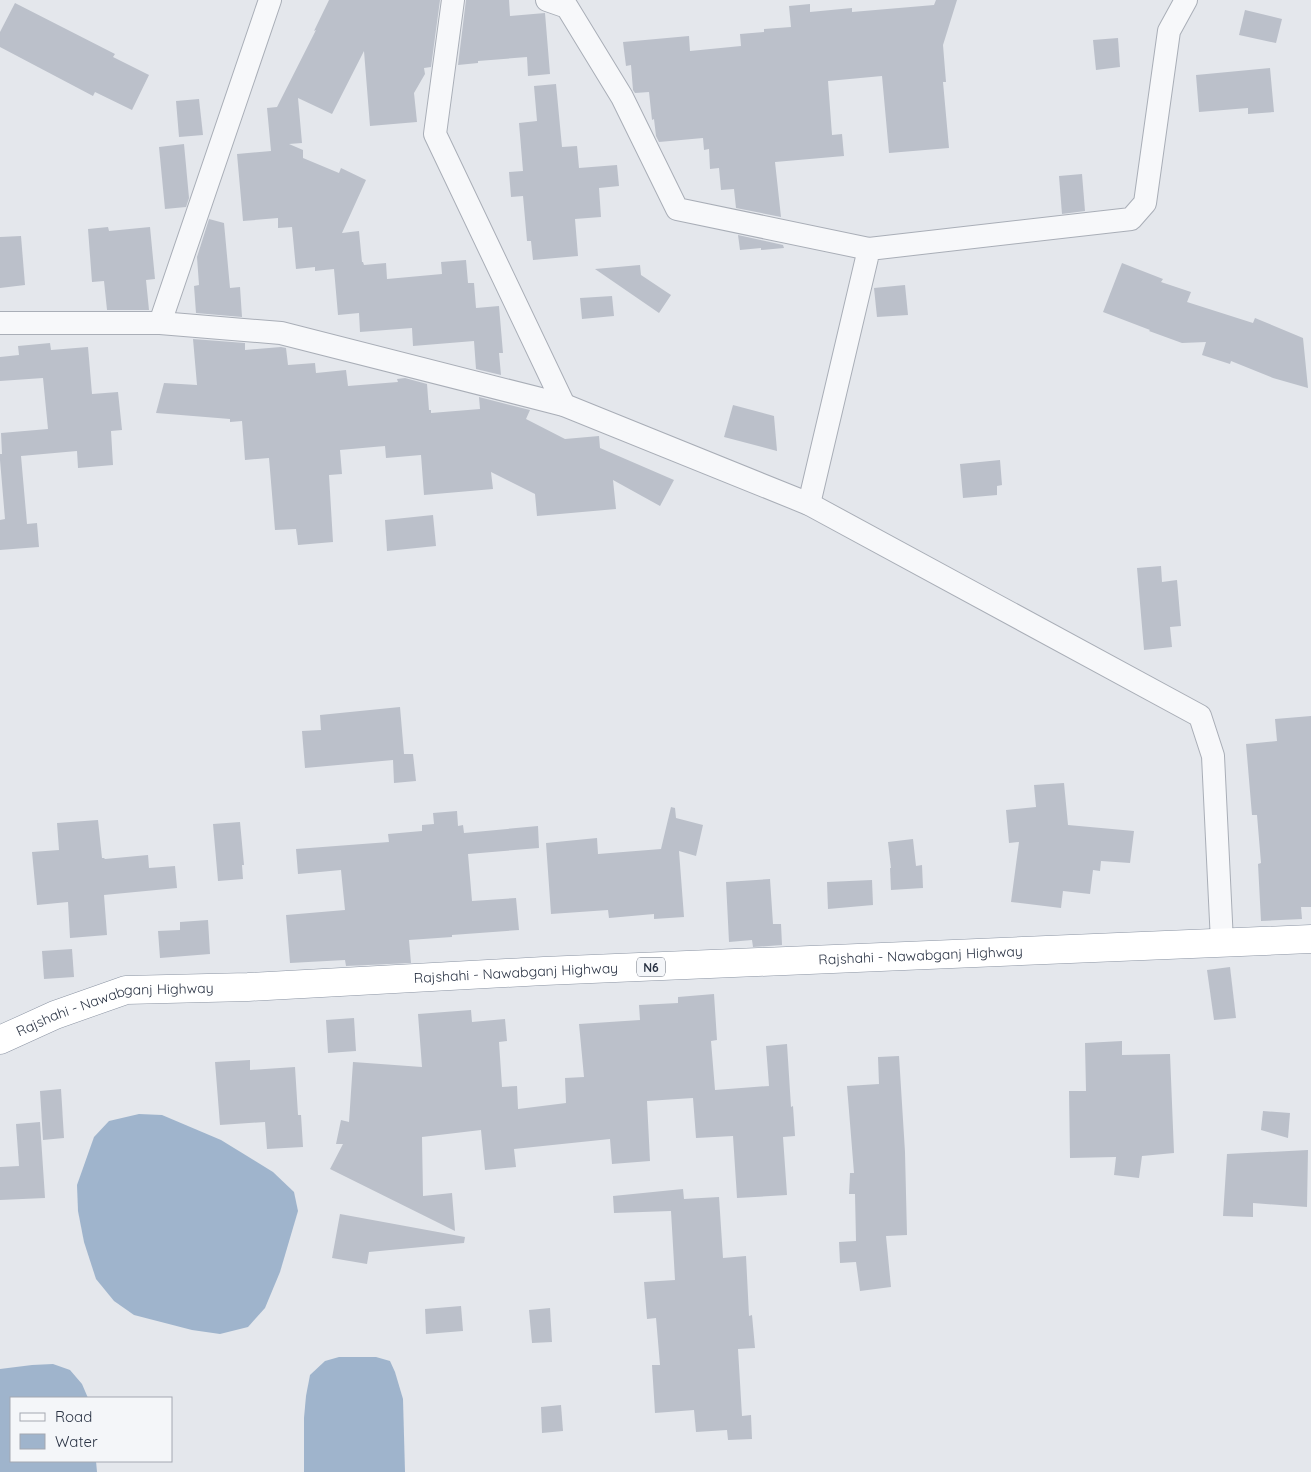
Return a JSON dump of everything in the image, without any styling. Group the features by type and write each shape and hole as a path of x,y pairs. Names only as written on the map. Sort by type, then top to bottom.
{"highway":[{"name":"Rajshahi - Nawabganj Highway","path":"0,1040 55,1015 126,990 248,987 554,971 1311,939"}],"street":[{"path":"160,323 270,0"},
{"path":"454,0 435,134 564,406"},
{"path":"547,0 567,7 622,97 676,209 869,249 1131,219 1145,203 1168,30 1186,0"},
{"path":"809,504 869,249"},
{"path":"0,323 160,323 281,333 564,406 809,504 1200,716 1213,756 1222,942"}],"water":[{"path":"139,1114 162,1115 221,1140 273,1172 294,1192 298,1211 280,1272 265,1308 248,1327 220,1334 192,1330 134,1315 114,1301 96,1279 84,1242 78,1211 77,1185 94,1137 109,1121"},
{"path":"339,1357 376,1357 390,1361 403,1399 405,1472 304,1472 304,1418 310,1375 325,1361"},
{"path":"53,1364 70,1370 82,1384 88,1397 10,1397 10,1462 96,1462 97,1472 0,1472 0,1369"}],"building":[{"path":"329,0 440,0 431,67 424,68 425,74 414,93 417,122 370,126 364,51 332,114 298,98 302,143 289,144 303,150 303,158 339,173 341,168 366,180 342,233 359,231 362,262 364,265 386,263 387,279 442,274 441,262 466,260 468,283 474,283 476,308 499,306 503,353 499,353 501,375 476,369 474,341 413,346 412,328 360,332 359,313 338,315 334,269 315,271 315,267 296,269 292,227 278,228 278,218 243,221 237,154 271,151 267,108 277,107"},
{"path":"466,0 509,0 510,16 545,13 550,74 528,76 527,57 478,61 478,63 458,65"},
{"path":"936,0 957,0 943,45 946,82 943,82 949,148 889,153 882,76 828,81 832,135 842,134 844,156 775,162 781,217 736,208 734,189 721,190 719,168 710,169 709,149 704,150 703,138 659,142 656,136 654,119 652,120 649,92 635,93 633,90 631,65 626,66 623,42 689,36 690,51 741,46 740,34 764,32 764,29 791,27 789,6 810,4 810,12 852,8 852,12 934,5"},
{"path":"15,3 115,54 113,57 149,75 132,110 95,92 93,96 0,47 0,32"},
{"path":"1245,10 1282,19 1276,43 1239,35"},
{"path":"1118,38 1120,67 1096,70 1093,40"},
{"path":"1270,68 1274,112 1248,114 1248,108 1199,112 1196,75"},
{"path":"556,84 562,147 577,146 579,168 617,165 619,186 599,188 601,217 575,219 578,256 533,260 531,241 527,241 523,196 511,197 509,172 523,171 519,123 537,121 534,86"},
{"path":"199,99 203,135 179,137 176,101"},
{"path":"184,144 189,198 186,207 165,209 159,147"},
{"path":"1082,174 1085,211 1062,214 1059,176"},
{"path":"209,219 224,223 230,288 240,287 242,317 196,313 194,286 199,285 197,257"},
{"path":"108,227 109,231 150,227 155,279 146,280 149,310 107,310 104,281 92,282 88,229"},
{"path":"738,235 783,245 784,248 740,250"},
{"path":"21,236 25,285 0,288 0,237"},
{"path":"1122,263 1163,279 1161,282 1191,292 1187,302 1253,323 1255,318 1303,338 1308,388 1273,378 1231,361 1230,364 1202,355 1206,342 1182,343 1103,312"},
{"path":"640,265 641,275 671,295 659,313 595,269"},
{"path":"905,285 908,315 877,317 874,288"},
{"path":"612,296 614,316 582,319 580,298"},
{"path":"193,339 245,343 245,350 286,348 288,365 315,363 316,373 346,370 348,386 398,382 397,379 405,378 427,384 429,410 431,410 431,413 480,409 479,397 530,410 526,419 565,439 599,436 600,448 674,480 660,506 613,480 616,509 537,516 535,494 491,472 493,489 424,495 421,455 386,458 385,446 340,450 342,474 329,475 333,542 298,545 296,529 275,530 269,458 245,460 242,421 230,422 230,419 156,413 164,383 197,385"},
{"path":"50,343 51,350 88,347 92,394 118,392 122,430 111,431 113,465 78,468 77,451 21,456 27,524 37,523 39,547 0,550 0,520 5,519 0,460 0,454 2,454 1,433 48,429 43,378 0,381 0,357 19,355 18,346"},
{"path":"733,405 774,416 777,451 724,437"},
{"path":"1000,460 1002,485 997,486 997,495 963,498 960,464"},
{"path":"433,515 436,546 387,551 385,520"},
{"path":"1161,566 1162,582 1177,580 1181,626 1170,627 1172,647 1144,650 1137,568"},
{"path":"400,707 404,754 413,754 416,781 394,783 393,760 305,768 302,731 321,730 320,715"},
{"path":"1311,716 1311,907 1301,907 1302,919 1261,921 1258,864 1261,863 1257,815 1252,815 1246,744 1277,741 1275,719"},
{"path":"1064,783 1068,825 1134,831 1130,863 1101,861 1100,871 1093,870 1090,894 1063,891 1061,908 1011,902 1019,842 1009,843 1006,810 1036,807 1034,785"},
{"path":"671,807 675,808 676,818 703,825 696,856 679,851 684,917 654,919 654,914 609,918 608,910 551,914 546,843 597,838 598,854 661,849"},
{"path":"457,811 458,826 463,825 464,833 538,826 539,848 468,854 472,901 516,898 519,930 409,940 411,963 346,966 345,960 290,963 286,915 345,910 341,870 298,874 296,849 389,842 388,834 422,831 422,825 434,824 433,813"},
{"path":"98,820 102,858 148,855 149,868 175,866 177,888 104,895 107,935 70,938 68,902 37,905 32,852 59,850 57,823"},
{"path":"240,822 244,865 242,865 243,879 218,881 213,824"},
{"path":"913,839 916,866 922,865 923,888 891,890 888,842"},
{"path":"770,879 773,924 781,924 782,945 753,947 752,940 729,942 726,882"},
{"path":"872,880 873,905 828,909 827,882"},
{"path":"208,920 210,954 160,958 158,931 180,930 180,922"},
{"path":"72,949 74,977 44,979 42,951"},
{"path":"1230,967 1236,1018 1214,1020 1207,970"},
{"path":"714,994 717,1040 711,1041 715,1090 769,1086 766,1046 787,1044 795,1136 783,1137 787,1195 737,1198 733,1136 696,1138 693,1098 647,1101 650,1161 612,1164 610,1139 514,1149 516,1167 485,1170 481,1130 422,1137 423,1196 452,1193 455,1231 330,1169 343,1144 336,1144 341,1120 349,1122 353,1062 422,1067 418,1014 471,1010 472,1022 505,1019 507,1041 499,1042 502,1087 517,1086 518,1109 566,1103 565,1078 584,1077 579,1024 640,1020 639,1005 678,1003 678,997"},
{"path":"354,1018 356,1051 328,1053 326,1020"},
{"path":"1122,1041 1122,1055 1170,1054 1174,1153 1142,1156 1139,1178 1114,1175 1116,1157 1070,1158 1069,1091 1086,1091 1085,1043"},
{"path":"899,1056 905,1152 907,1235 886,1236 891,1287 860,1291 856,1262 840,1263 839,1242 856,1241 855,1194 849,1194 850,1173 854,1173 847,1086 879,1084 878,1057"},
{"path":"250,1060 250,1070 295,1067 298,1115 301,1115 303,1147 267,1149 265,1122 220,1125 215,1062"},
{"path":"61,1089 64,1138 43,1140 40,1091"},
{"path":"1263,1111 1290,1113 1288,1138 1261,1130"},
{"path":"40,1122 45,1198 0,1200 0,1167 19,1166 16,1124"},
{"path":"1308,1150 1307,1207 1253,1203 1253,1217 1223,1216 1227,1154"},
{"path":"683,1189 684,1199 719,1197 723,1258 746,1256 749,1316 752,1315 755,1348 738,1349 742,1416 751,1415 752,1439 728,1440 727,1430 696,1432 694,1410 655,1413 652,1365 660,1365 656,1318 647,1319 644,1282 675,1280 671,1211 614,1213 613,1196"},
{"path":"340,1214 465,1237 464,1243 369,1252 367,1264 332,1258"},
{"path":"461,1306 463,1331 426,1334 425,1309"},
{"path":"550,1308 552,1342 532,1343 529,1310"},
{"path":"561,1405 563,1431 542,1433 541,1407"}]}
